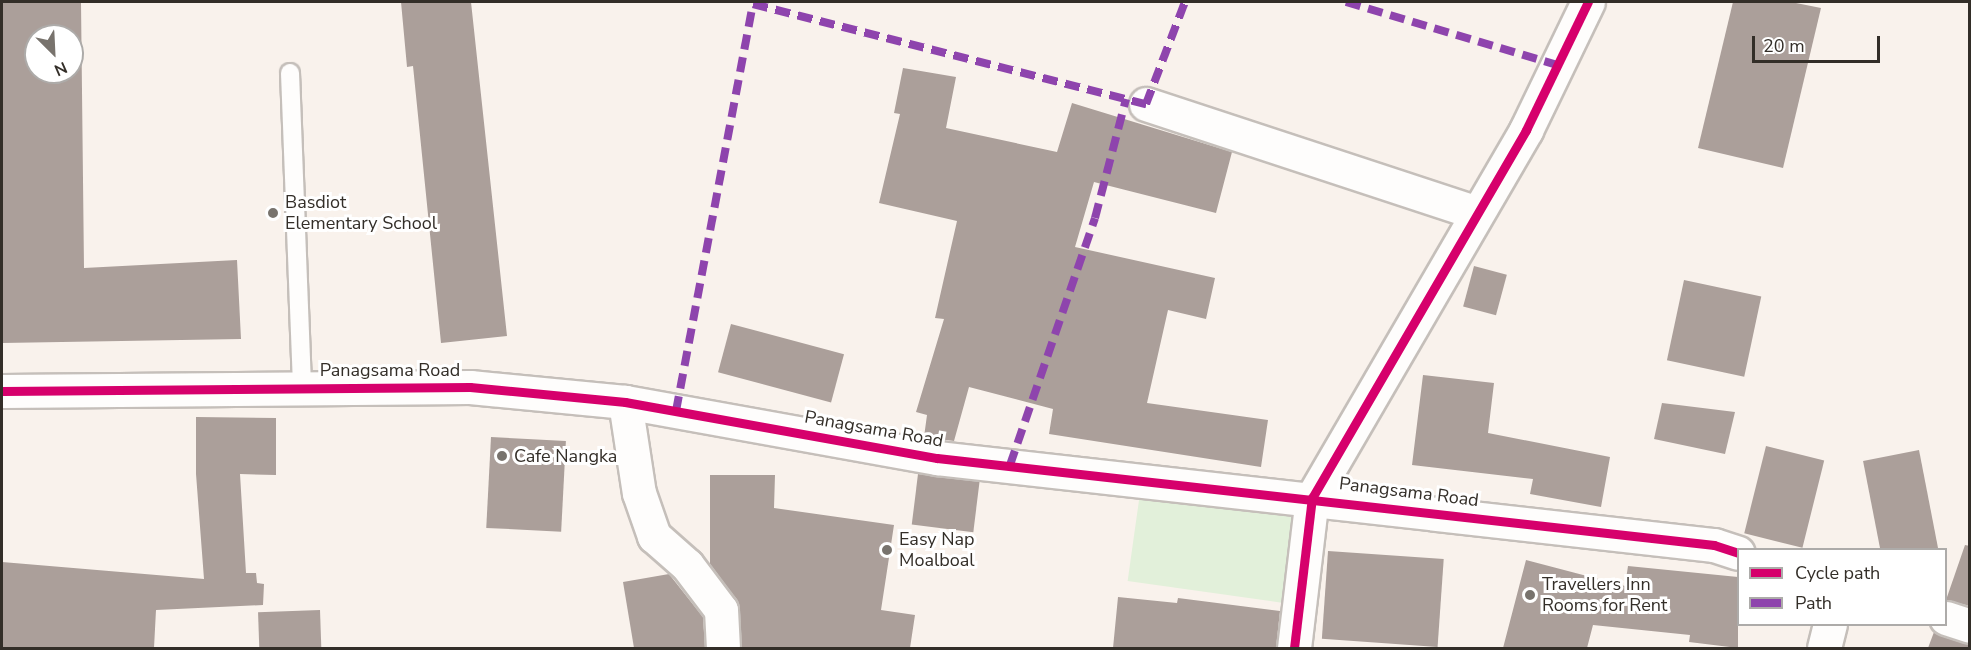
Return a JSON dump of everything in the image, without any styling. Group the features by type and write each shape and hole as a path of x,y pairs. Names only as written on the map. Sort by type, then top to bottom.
{"street":[{"path":"1294,648 1312,498 1526,130 1588,2"},
{"path":"1146,104 1477,213"},
{"name":"Panagsama Road","path":"2,391 302,386 470,387 625,402 937,458 1312,498 1714,545 1737,553"},
{"path":"625,402 639,493 654,536 687,565 721,610 723,646"},
{"path":"1947,618 1970,626"},
{"path":"1824,648 1830,626"}],"lane":[{"path":"290,73 302,386"}],"green space":[{"path":"1141,486 1305,509 1292,604 1128,581"}],"building":[{"path":"2,2 81,2 81,24 24,24 24,84 82,84 84,268 237,260 241,339 2,343"},
{"path":"401,2 471,2 507,336 441,343 413,66 407,67"},
{"path":"1733,2 1791,2 1821,8 1783,168 1698,148"},
{"path":"903,68 956,77 946,128 1057,152 1072,103 1232,152 1216,213 1094,182 1075,247 1215,278 1206,319 1168,310 1147,403 1268,420 1261,467 1049,434 1053,409 969,387 954,441 924,437 927,415 916,412 944,319 935,318 957,221 879,203 900,114 894,113"},
{"path":"1474,266 1507,275 1496,315 1463,307"},
{"path":"1684,280 1761,296 1744,377 1667,360"},
{"path":"731,324 844,354 831,403 718,372"},
{"path":"1423,375 1494,383 1488,433 1610,457 1601,507 1530,494 1533,479 1412,465"},
{"path":"1662,403 1735,412 1725,454 1654,439"},
{"path":"196,417 276,418 276,475 240,474 246,573 256,573 257,583 264,584 263,605 156,610 154,648 2,648 2,562 204,579 196,474"},
{"path":"491,437 566,441 561,532 486,528"},
{"path":"1766,446 1824,461 1802,548 1744,533"},
{"path":"1919,450 1938,548 1880,548 1863,461"},
{"path":"918,474 980,482 973,532 912,525"},
{"path":"710,475 775,475 774,508 894,525 881,610 915,615 910,648 741,648 736,599 710,564"},
{"path":"1965,545 1970,546 1970,606 1947,600"},
{"path":"1328,551 1444,559 1438,647 1322,639"},
{"path":"1526,560 1625,586 1628,566 1737,577 1738,648 1689,642 1690,635 1593,625 1587,648 1503,648"},
{"path":"669,574 703,617 705,648 634,648 623,582"},
{"path":"1118,597 1177,603 1178,598 1280,611 1276,648 1113,648"},
{"path":"320,610 321,648 259,648 258,612"},
{"path":"1934,632 1970,644 1970,648 1928,648"}],"marked path":[{"path":"676,411 753,4 1146,104 1185,2"},
{"path":"1346,2 1557,65"},
{"path":"1010,465 1095,218 1126,99"}],"cycle path":[{"path":"1294,648 1312,498 1526,130 1588,2"},
{"path":"2,391 470,387 625,402 937,458 1714,545 1737,553"}],"place":[{"name":"Basdiot Elementary School","path":"273,213"},
{"name":"Cafe Nangka","path":"502,456"},
{"name":"Easy Nap Moalboal","path":"887,550"},
{"name":"Travellers Inn Rooms for Rent","path":"1530,595"}]}
